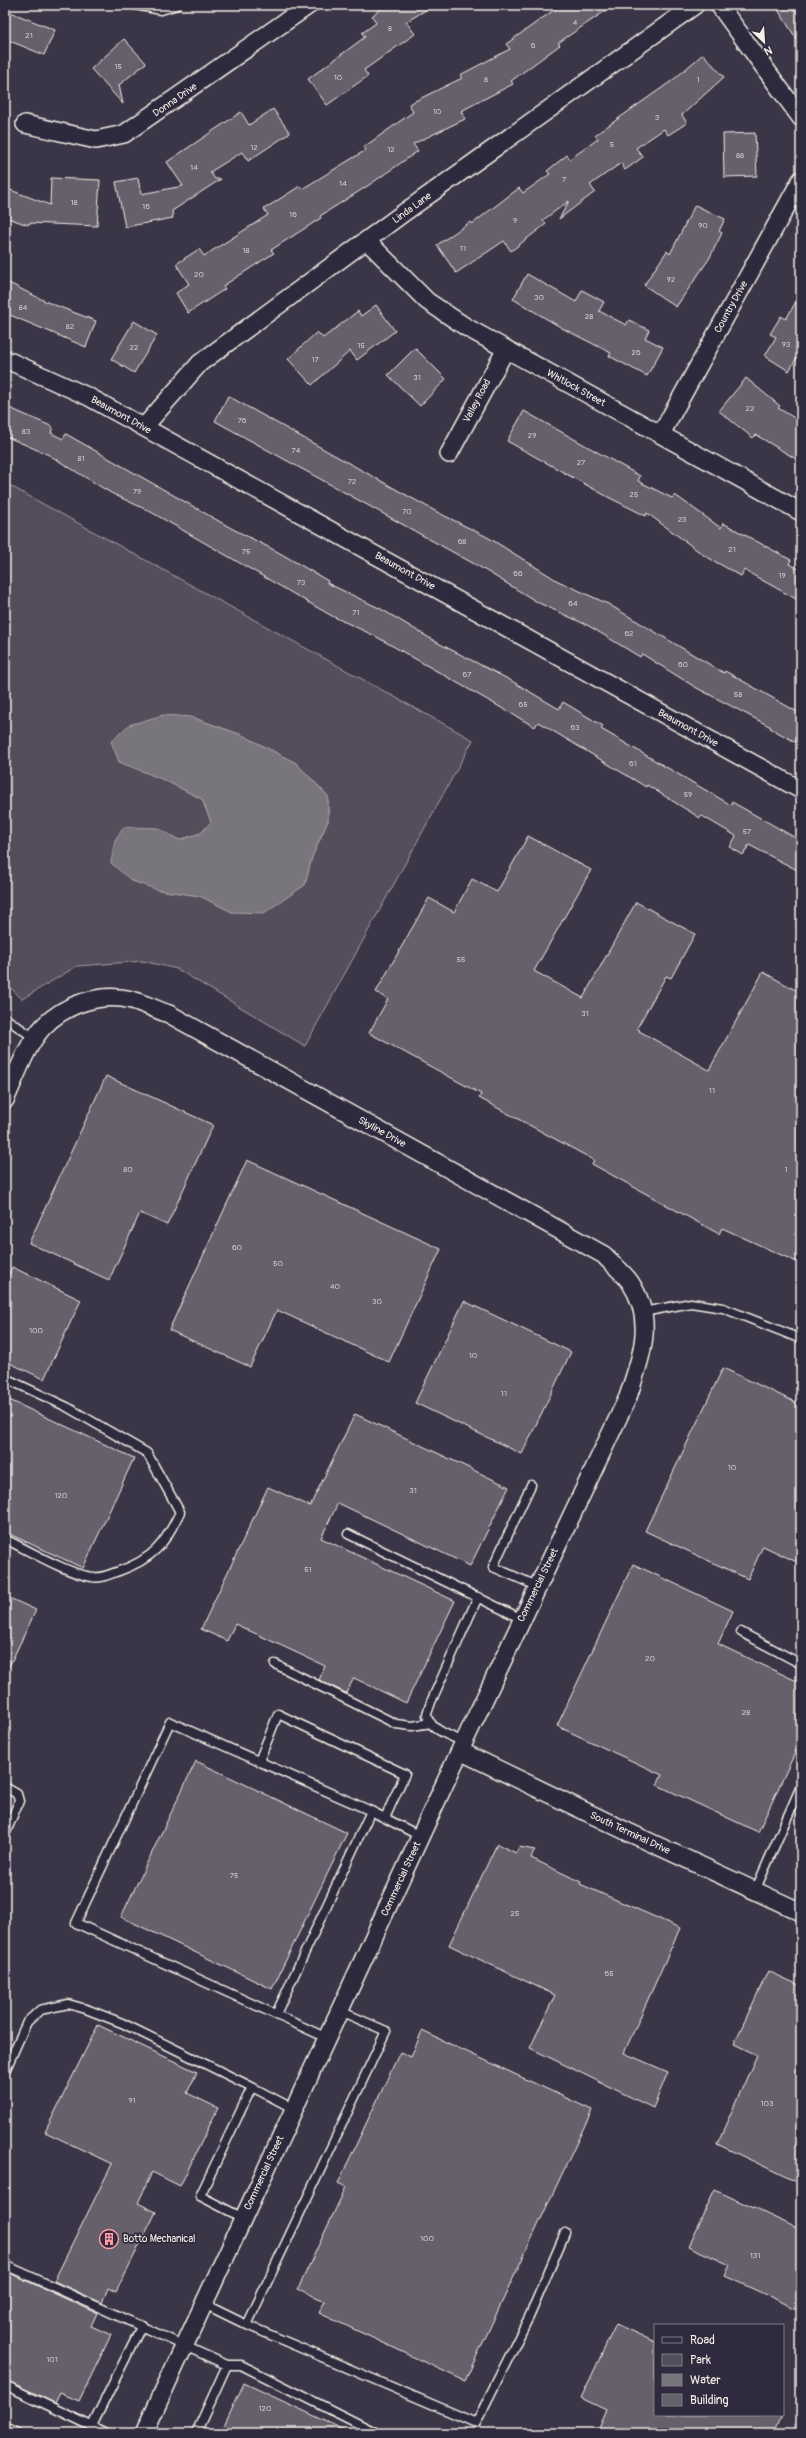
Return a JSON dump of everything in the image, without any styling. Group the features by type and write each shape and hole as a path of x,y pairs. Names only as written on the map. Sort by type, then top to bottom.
{"street":[{"name":"Donna Drive","path":"25,124 96,140 124,134 308,5"},
{"name":"Linda Lane","path":"144,427 200,363 695,5"},
{"path":"719,5 801,118"},
{"name":"Country Drive","path":"661,434 801,180"},
{"name":"Whitlock Street","path":"367,241 427,301 466,327 801,512"},
{"name":"Valley Road","path":"449,454 506,349"},
{"name":"Beaumont Drive","path":"5,359 89,397 801,790"},
{"name":"Skyline Drive","path":"5,1100 11,1074 43,1027 70,1007 96,998 131,1000 170,1014 604,1255 629,1281 638,1296 644,1316"},
{"name":"Commercial Street","path":"144,2433 462,1746 628,1397 642,1354 644,1316"},
{"name":"South Terminal Drive","path":"462,1746 630,1833 801,1912"}],"lane":[{"path":"135,5 162,10 177,5"},
{"path":"5,1018 36,1039"},
{"path":"644,1316 691,1303 723,1308 801,1339"},
{"path":"5,1378 66,1407 147,1453 180,1512 171,1532 158,1550 136,1565 101,1577 76,1573 5,1538"},
{"path":"531,1485 493,1567 539,1586"},
{"path":"348,1534 522,1619"},
{"path":"462,1746 431,1723 427,1715 431,1702 478,1597"},
{"path":"740,1632 801,1664"},
{"path":"275,1664 396,1724 412,1726 431,1723"},
{"path":"259,1761 278,1714 405,1774 385,1818"},
{"path":"327,2038 76,1923 170,1722 372,1811 420,1836"},
{"path":"755,1891 801,1786"},
{"path":"5,1788 17,1794 19,1800 5,1835"},
{"path":"276,2014 372,1811"},
{"path":"5,2071 27,2022 40,2010 68,2004 86,2008 122,2023 294,2109"},
{"path":"247,2325 386,2031 340,2010"},
{"path":"243,2218 200,2196 252,2087"},
{"path":"204,2304 247,2325 476,2422 530,2315 565,2233"},
{"path":"5,2265 185,2344 227,2365 241,2365 377,2433"},
{"path":"92,2426 142,2325"},
{"path":"196,2433 227,2365"},
{"path":"5,2385 106,2433"},
{"path":"5,2427 18,2433"}],"green space":[{"path":"5,483 473,740 305,1046 177,969 143,961 77,966 22,999 5,982","holes":["191,717 242,735 296,763 328,796 328,821 312,857 305,885 232,912 200,896 158,890 158,828 179,840 201,833 211,822 202,799 164,780"]}],"water":[{"path":"163,715 191,717 242,735 296,763 328,796 328,821 312,857 305,885 264,913 232,912 200,896 158,890 132,881 111,863 115,840 124,827 158,828 179,840 201,833 211,822 202,799 164,780 119,762 111,741 129,725"}],"building":[{"path":"386,5 434,5 406,22 415,34 364,70 368,76 327,105 308,79 365,37 362,33 376,23 372,16"},
{"path":"561,5 614,5 558,43 560,45 511,81 513,84 461,111 465,119 413,144 418,151 369,185 320,216 321,218 271,250 274,253 223,286 225,289 188,313 176,293 189,284 176,264 199,249 204,256 268,215 264,209 300,186 302,189 366,150 364,147 413,112 409,104 462,78 460,75 510,49 506,44"},
{"path":"775,5 801,5 801,46"},
{"path":"5,10 55,30 44,55 5,39"},
{"path":"124,39 146,63 119,85 123,104 91,69"},
{"path":"703,54 724,77 682,115 687,123 668,135 664,129 636,148 643,157 625,170 621,163 590,185 595,192 559,219 569,201 543,220 546,224 511,251 504,241 456,273 437,245 470,222 472,224 519,188 523,193 550,174 547,171 567,155 570,159 598,139 595,135 673,80"},
{"path":"273,109 290,133 248,161 242,152 210,172 215,179 221,179 172,211 173,218 125,227 116,182 138,178 141,194 183,186 167,162 241,112 249,125"},
{"path":"755,133 757,176 724,177 723,134"},
{"path":"51,178 100,180 97,226 29,223 28,225 5,217 5,188 50,205"},
{"path":"695,205 725,219 719,231 722,233 709,259 676,307 644,285 667,251 670,254"},
{"path":"527,274 576,302 582,290 604,302 599,311 626,325 629,320 649,330 645,338 663,347 647,376 609,356 611,353 562,328 513,299"},
{"path":"5,281 47,302 96,321 86,347 5,313"},
{"path":"801,293 801,351 789,371 765,356 776,337 770,334 781,316 786,319"},
{"path":"376,305 395,331 357,360 350,351 312,385 288,359 317,332 323,338 358,311 361,316"},
{"path":"134,321 157,335 134,373 111,359"},
{"path":"415,348 446,379 420,406 388,375"},
{"path":"746,378 780,406 778,408 801,422 801,462 756,435 753,438 719,411"},
{"path":"228,396 435,511 489,538 558,581 608,604 724,673 725,671 801,714 801,745 770,728 771,727 695,687 642,654 640,657 589,626 539,603 478,566 215,421"},
{"path":"5,406 53,427 51,433 63,439 66,434 231,528 278,552 328,581 327,583 381,609 438,643 510,680 559,709 563,702 603,726 601,729 731,805 732,802 801,841 801,872 749,845 743,855 730,847 736,836 702,816 700,818 647,785 646,787 538,722 535,727 375,636 332,616 151,512 111,493 49,455 5,436"},
{"path":"524,411 640,476 638,481 672,498 675,495 721,528 723,523 791,560 789,564 801,570 801,590 796,599 744,570 741,576 705,556 647,513 646,516 608,497 507,441"},
{"path":"528,836 591,870 534,971 583,998 636,902 695,934 671,978 666,976 637,1028 640,1030 639,1031 709,1070 763,972 801,993 801,1264 722,1228 719,1234 592,1164 594,1160 479,1098 481,1094 369,1033 388,999 376,992 429,898 454,912 472,879 497,892"},
{"path":"106,1076 213,1125 167,1225 140,1213 109,1280 29,1243"},
{"path":"247,1160 441,1249 389,1362 277,1310 250,1367 169,1330"},
{"path":"12,1267 81,1300 44,1379 5,1361 5,1283"},
{"path":"464,1301 571,1352 522,1454 415,1403"},
{"path":"723,1368 801,1405 801,1564 763,1546 748,1579 645,1531"},
{"path":"5,1398 134,1458 83,1568 5,1532"},
{"path":"355,1414 509,1487 470,1566 338,1503 321,1538 455,1601 406,1703 354,1678 346,1693 319,1680 325,1666 235,1624 227,1641 201,1629 268,1487 310,1506"},
{"path":"633,1564 733,1611 718,1644 801,1683 801,1740 758,1832 657,1785 662,1775 557,1726"},
{"path":"5,1596 36,1610 5,1675"},
{"path":"196,1761 347,1833 272,1989 121,1917"},
{"path":"497,1844 516,1853 519,1847 535,1850 531,1858 581,1882 580,1884 680,1928 624,2053 668,2072 653,2108 530,2048 555,1995 449,1945"},
{"path":"768,1971 801,1986 801,2184 717,2144 757,2055 734,2044"},
{"path":"98,2025 197,2072 187,2093 218,2108 180,2186 152,2172 138,2203 156,2212 116,2292 108,2288 102,2303 54,2281 112,2164 45,2132"},
{"path":"422,2031 592,2110 465,2381 319,2313 325,2301 298,2289 346,2187 338,2183 400,2052 411,2057"},
{"path":"715,2190 801,2230 801,2311 725,2276 730,2265 688,2246"},
{"path":"5,2271 97,2313 91,2326 111,2335 79,2401 60,2393 55,2403 5,2380"},
{"path":"616,2324 654,2342 654,2416 782,2416 774,2433 596,2433 606,2410 581,2398"},
{"path":"244,2383 351,2433 221,2433"}],"place":[{"name":"Botto Mechanical","path":"109,2239"}]}
